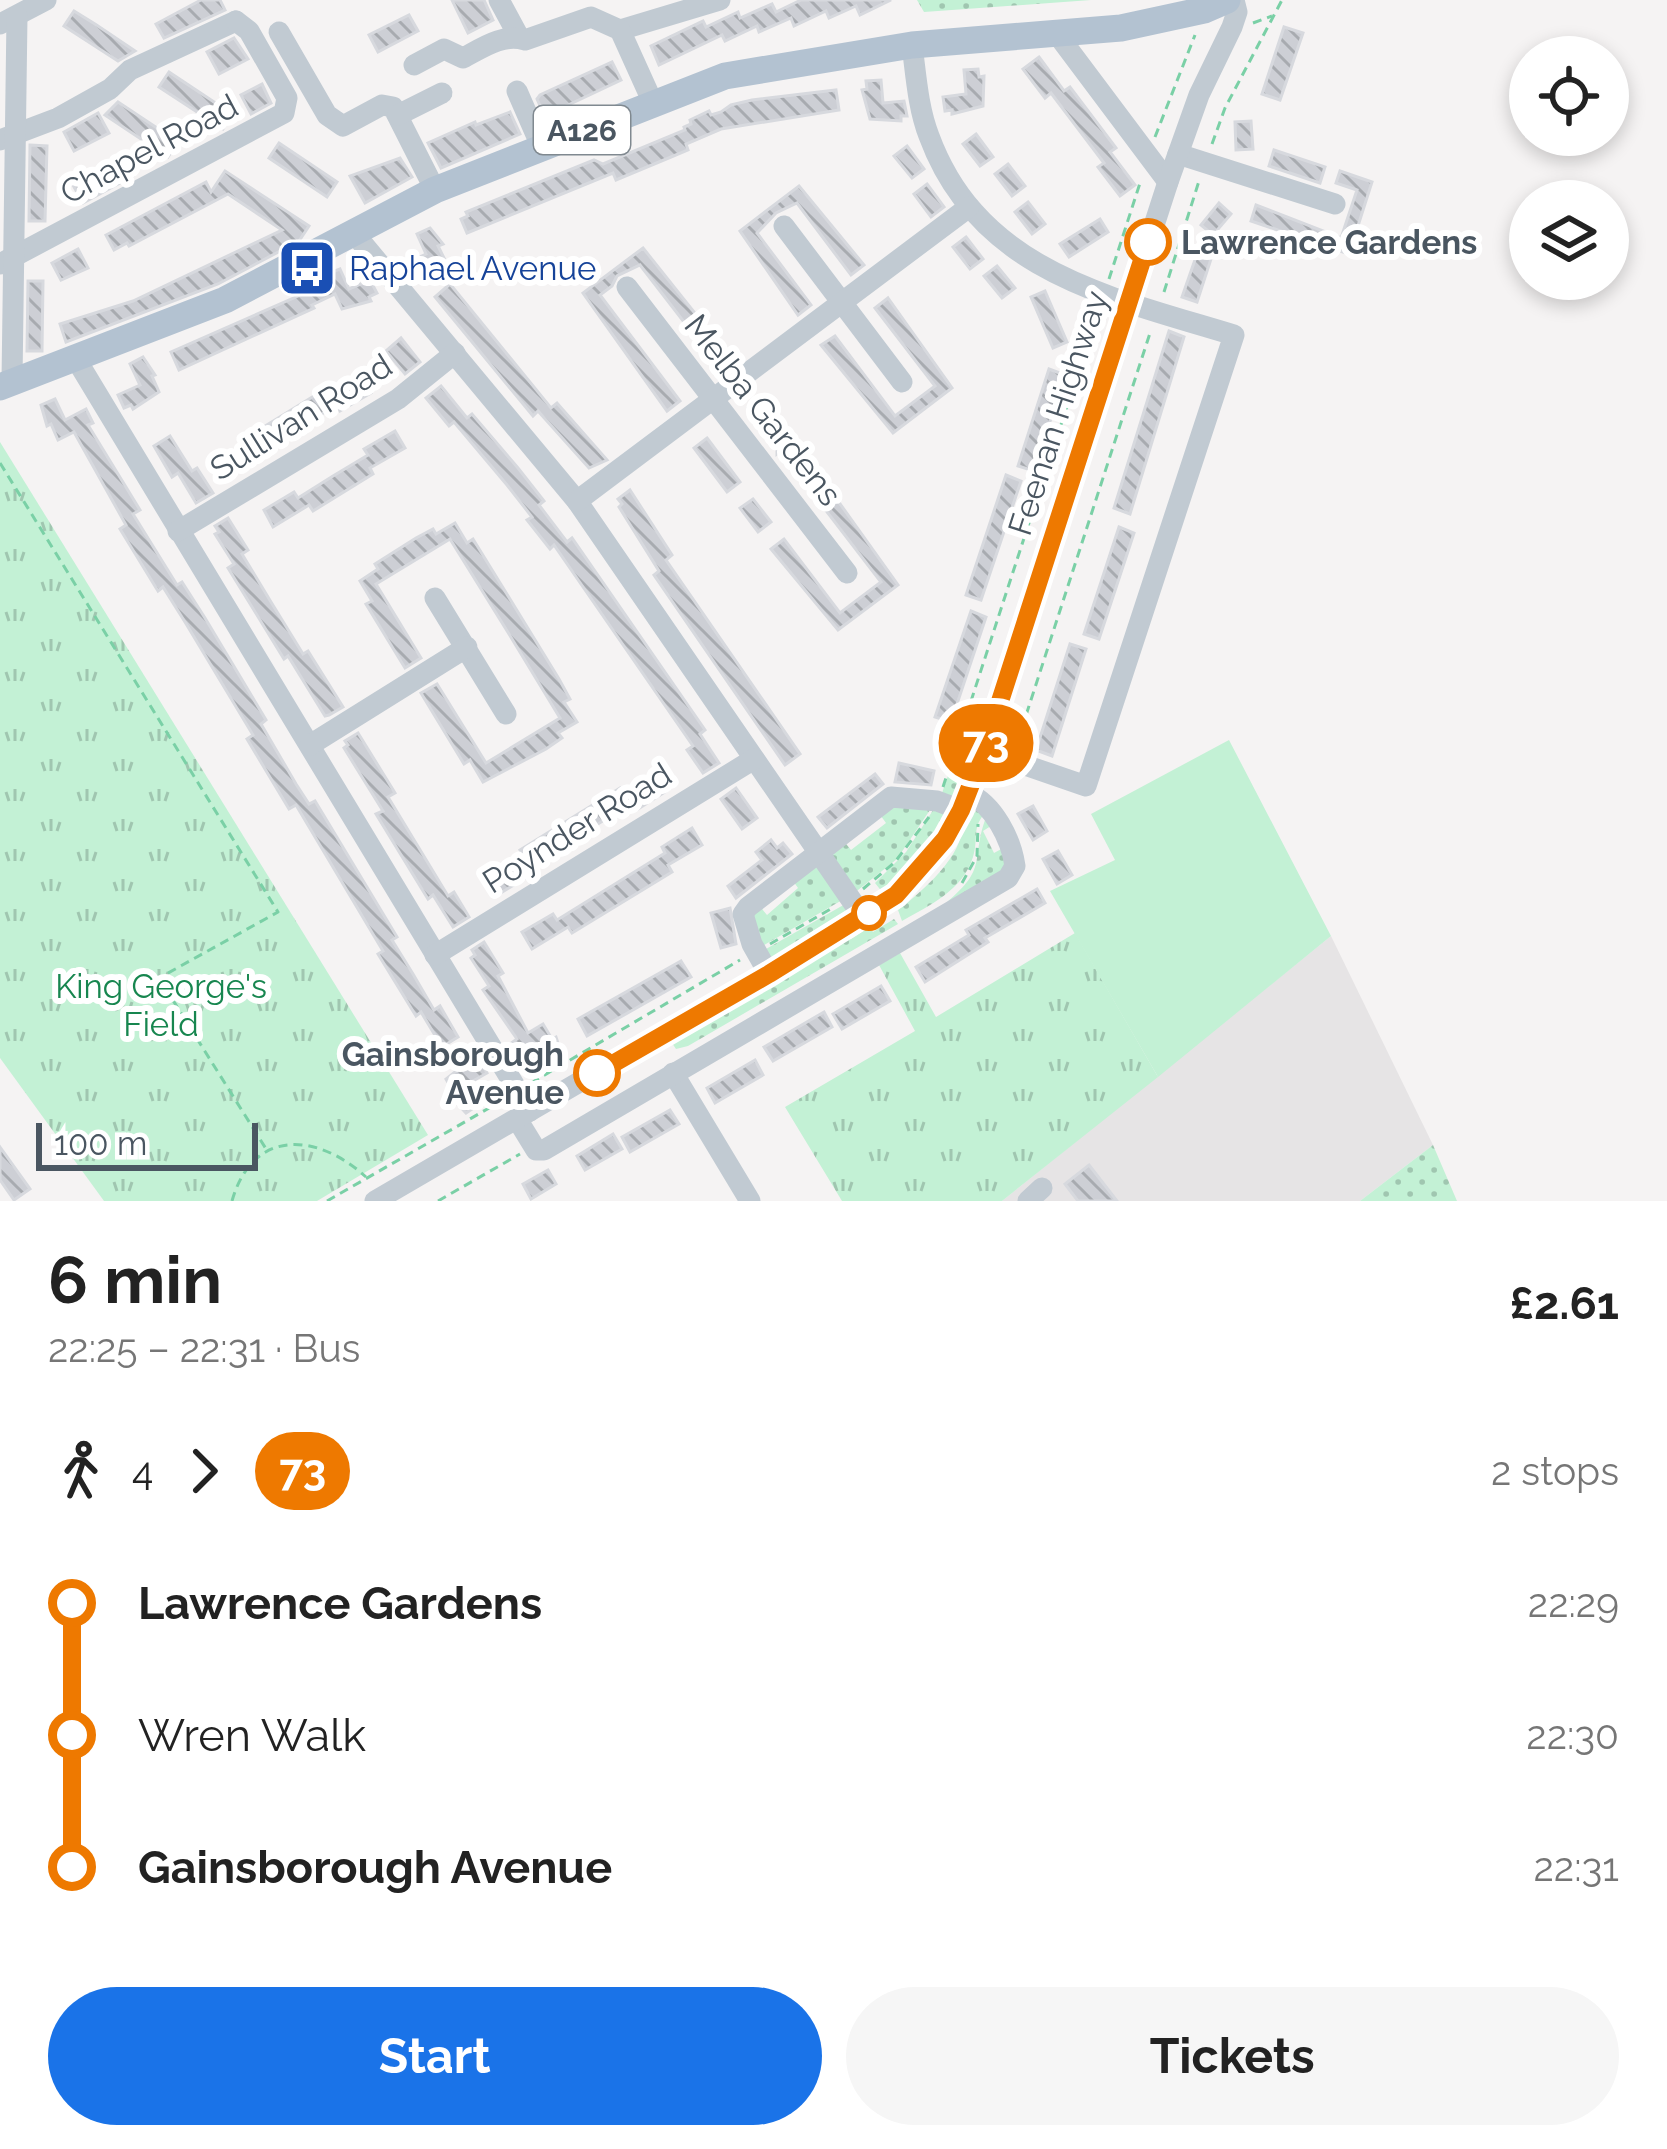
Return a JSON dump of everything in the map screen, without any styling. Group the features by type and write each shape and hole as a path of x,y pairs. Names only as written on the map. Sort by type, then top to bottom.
{"main road":[{"name":"A126","path":"6,384 224,300 435,190 725,76 912,45 1121,28 1215,10"}],"street":[{"path":"6,384 8,20 46,0"},
{"path":"500,0 522,39"},
{"path":"414,65 444,49 463,58 495,41 522,39 591,17 620,30 719,0"},
{"path":"537,9 548,32"},
{"path":"8,136 58,118 110,89 130,70 233,10"},
{"name":"Chapel Road","path":"6,261 284,113 287,98 233,10"},
{"name":"Feenan Highway","path":"375,1201 522,1107 769,974 856,908 896,895 917,875 965,801 984,751 1168,182 1217,56 1215,10"},
{"path":"620,30 653,103"},
{"path":"279,32 327,115 337,124 343,126 388,104 435,190"},
{"path":"1057,34 1168,182"},
{"path":"912,45 928,136 969,207 995,236 1062,280 1234,335 1087,786 984,751"},
{"path":"517,91 541,146"},
{"path":"398,115 442,93"},
{"path":"1178,154 1335,204"},
{"path":"577,501 969,207"},
{"path":"784,226 902,382"},
{"path":"353,232 577,501 856,908"},
{"name":"Melba Gardens","path":"626,287 847,573"},
{"name":"Sullivan Road","path":"178,531 398,399 455,353"},
{"path":"76,359 435,955 522,1107 534,1148 542,1150 1008,878 1015,866 1010,845 988,806 891,797 744,911 755,952 769,974"},
{"path":"435,598 506,714"},
{"path":"310,745 467,647"},
{"name":"Poynder Road","path":"435,955 754,759"},
{"path":"673,1073 750,1201"}],"path":[{"path":"1212,143 1225,108 1282,0"},
{"path":"327,1201 522,1107 755,952 856,908 902,854 937,801 1149,156 1215,10"},
{"path":"1241,27 1274,15"},
{"path":"1159,304 1202,170"},
{"path":"1013,756 1155,317"},
{"path":"0,463 278,912 159,978 268,1152"},
{"path":"232,1201 248,1168 283,1146 314,1145 343,1157 367,1178"},
{"path":"438,1201 526,1150"}],"shaded area":[{"path":"1331,936 1433,1145 1360,1201 1002,1201"}],"green space":[{"path":"917,0 1091,0 924,12"},
{"name":"King George's Field","path":"0,442 428,1135 317,1201 104,1201 0,1058"},
{"path":"974,699 988,709 958,796 940,799"},
{"path":"1229,740 1331,936 1158,1077 1050,891 1115,860 1091,814"},
{"path":"891,802 934,804 897,859 853,894 827,850 842,839 851,850 886,823 878,812"},
{"path":"937,804 948,808 926,853 883,893 875,883 906,852"},
{"path":"977,810 986,812 978,823 973,857 962,879 902,921 898,910 940,872 956,848 962,825"},
{"path":"985,820 994,824 983,831 994,853 1005,847 1004,872 947,902 973,872"},
{"path":"814,861 844,899 759,948 750,910 758,904 767,915 798,888 791,878"},
{"path":"847,903 849,915 771,961 759,953"},
{"path":"894,919 898,924 688,1046 676,1049 672,1043 830,951 842,937 851,939 869,927 873,932"},
{"path":"1075,933 1158,1077 1002,1201 842,1201 785,1107 915,1031 879,965 900,953 936,1017"},
{"path":"1433,1145 1457,1201 1360,1201"}],"building":[{"path":"201,0 220,0 225,10 164,38 156,24"},
{"path":"452,0 484,0 493,20 468,33"},
{"path":"801,0 891,0 860,15 856,6 829,18 826,11 794,26 791,18 759,32 757,26 725,41 722,35 659,65 651,46 703,21 706,27 738,12 740,18 772,4 776,12"},
{"path":"74,11 135,51 118,61 64,26"},
{"path":"409,15 418,31 378,52 369,35"},
{"path":"1284,27 1303,33 1280,100 1262,94"},
{"path":"234,38 248,59 219,74 207,52"},
{"path":"1039,57 1064,91 1070,87 1116,148 1110,152 1135,185 1120,196 1098,167 1104,163 1051,93 1045,98 1023,69"},
{"path":"612,62 621,80 564,107 547,121 537,99 540,95"},
{"path":"978,69 979,77 984,76 983,106 952,114 952,110 945,111 943,97 966,94 964,70"},
{"path":"169,72 232,114 223,129 159,87"},
{"path":"881,80 883,103 904,101 907,116 901,116 901,121 870,119 862,90 867,89 866,81"},
{"path":"262,84 271,103 251,114 241,95"},
{"path":"836,90 839,110 721,129 686,144 688,150 616,180 613,173 467,233 461,219 468,216 466,212 594,160 603,164 685,130 690,120 709,111 711,115 752,100"},
{"path":"118,102 178,142 168,157 105,115"},
{"path":"510,112 520,134 441,168 428,143"},
{"path":"98,113 109,133 74,151 64,132"},
{"path":"1251,121 1253,149 1236,150 1235,122"},
{"path":"976,134 993,157 980,166 963,144"},
{"path":"279,143 337,182 327,197 269,158"},
{"path":"30,145 47,146 45,221 29,221"},
{"path":"907,146 924,169 912,178 894,156"},
{"path":"1274,150 1325,167 1320,183 1269,166"},
{"path":"123,158 133,176 83,203 73,185"},
{"path":"400,158 412,177 365,203 350,176"},
{"path":"1008,164 1025,186 1012,196 995,174"},
{"path":"225,171 309,226 299,241 218,284 66,342 60,324 133,301 282,230 228,194 114,250 106,235 206,182 211,192"},
{"path":"1340,171 1372,182 1349,254 1251,221 1256,205 1341,238 1357,190 1336,183"},
{"path":"927,184 944,207 931,217 914,194"},
{"path":"799,186 864,265 851,275 797,203 776,213 757,233 811,305 798,315 740,231"},
{"path":"1028,202 1045,224 1032,234 1015,212"},
{"path":"1219,203 1231,214 1213,235 1201,225"},
{"path":"1100,219 1108,232 1069,257 1060,244"},
{"path":"430,228 443,244 438,246 446,262 421,278 418,274 411,277 405,264 426,254 417,234"},
{"path":"966,237 983,259 970,269 953,247"},
{"path":"643,248 733,361 721,370 640,265 617,276 600,295 680,401 667,411 583,293"},
{"path":"78,249 88,268 61,280 52,263"},
{"path":"1197,254 1211,259 1197,302 1182,297"},
{"path":"997,266 1015,288 1002,298 984,276"},
{"path":"340,269 349,289 370,280 377,293 369,297 371,301 342,309 335,294 179,370 171,352 330,282 327,274"},
{"path":"28,281 43,281 42,351 27,351"},
{"path":"450,284 551,408 557,403 607,460 589,468 538,411 533,416 435,297"},
{"path":"1045,291 1067,342 1053,348 1031,297"},
{"path":"888,298 952,388 893,433 821,345 835,336 895,416 935,386 875,308"},
{"path":"1169,331 1184,337 1130,514 1114,508"},
{"path":"401,338 420,362 405,374 386,351"},
{"path":"143,357 159,392 133,409 131,405 124,408 118,395 140,385 130,364"},
{"path":"1049,369 1065,375 1034,471 1018,466"},
{"path":"361,376 371,393 340,411 337,405 266,447 270,454 239,472 230,456 266,434 262,428 322,391 326,397"},
{"path":"441,386 518,468 567,542 572,538 705,730 700,734 719,763 703,773 687,750 693,746 554,545 550,549 507,485 454,422 449,426 426,398"},
{"path":"761,398 794,441 777,454 777,446 748,408"},
{"path":"55,399 65,420 86,409 93,423 88,425 140,510 133,514 177,585 182,582 205,618 266,720 261,724 296,784 309,804 315,801 397,937 392,940 434,1010 440,1006 458,1037 442,1047 421,1012 416,1016 378,954 383,951 296,805 289,809 247,739 253,735 185,622 163,587 158,591 120,529 126,525 74,432 58,440 51,424 47,426 41,405"},
{"path":"395,431 405,448 370,468 373,474 313,511 309,505 273,527 264,510 294,492 298,498 368,455 364,449"},
{"path":"170,436 213,493 196,503 178,473 172,477 154,446"},
{"path":"707,438 740,482 727,492 694,448"},
{"path":"808,459 898,585 838,630 771,549 784,539 840,613 881,582 794,469"},
{"path":"1006,475 1021,481 981,600 966,595"},
{"path":"630,490 672,555 666,560 800,754 785,765 654,575 659,571 619,507 618,499"},
{"path":"753,499 771,522 758,532 740,508"},
{"path":"228,518 248,550 242,554 271,602 343,707 329,715 325,716 288,656 284,659 228,568 234,564 215,526"},
{"path":"455,523 467,543 473,539 559,679 570,699 564,702 577,722 558,733 562,738 546,749 483,782 470,760 464,764 421,693 437,684 486,763 560,718 509,634 450,539 376,584 421,658 405,668 366,604 372,601 360,581 378,569 375,564 416,538"},
{"path":"1119,527 1134,533 1099,639 1084,634"},
{"path":"971,611 986,617 951,722 935,717"},
{"path":"1070,644 1086,649 1052,756 1036,750"},
{"path":"358,733 395,793 388,797 448,896 454,892 469,917 453,927 433,895 428,899 376,814 383,811 344,748 345,741"},
{"path":"899,763 934,771 931,785 895,782"},
{"path":"656,770 668,790 638,809 633,802 526,869 530,875 499,894 489,878 524,857 520,850 620,788 624,794"},
{"path":"875,774 883,784 827,828 818,817"},
{"path":"736,788 757,818 742,829 721,799"},
{"path":"1033,806 1047,831 1033,840 1018,814"},
{"path":"692,828 702,845 668,865 672,872 572,933 568,927 532,949 522,932 553,914 557,920 665,853 662,847"},
{"path":"771,840 777,848 783,843 792,854 736,898 728,886 762,860 756,852"},
{"path":"1058,851 1072,875 1057,884 1043,859"},
{"path":"1037,889 1045,903 985,938 988,942 925,982 916,967 969,935 966,930"},
{"path":"730,908 736,944 721,948 711,913"},
{"path":"484,942 503,973 498,976 528,1033 543,1024 552,1039 556,1037 563,1058 550,1065 538,1045 517,1056 510,1044 517,1039 483,990 489,986 471,958 472,950"},
{"path":"681,961 691,977 587,1036 578,1019"},
{"path":"881,986 890,1001 842,1029 833,1014"},
{"path":"824,1012 832,1027 773,1061 764,1047"},
{"path":"470,1060 472,1064 480,1060 487,1073 466,1085 478,1105 466,1113 451,1097 455,1094 446,1079"},
{"path":"755,1060 763,1075 715,1103 707,1088"},
{"path":"670,1110 679,1124 630,1152 622,1137"},
{"path":"613,1134 622,1149 585,1170 577,1156"},
{"path":"0,1147 30,1189 14,1200 0,1180"},
{"path":"1089,1165 1117,1201 1078,1201 1065,1184"},
{"path":"548,1170 556,1184 531,1199 523,1184"}],"bus line":[{"name":"73","path":"597,1073 874,910 917,875 945,839 984,751 1148,242"}],"place":[{"name":"Lawrence Gardens","path":"1148,242"},
{"name":"Raphael Avenue","path":"307,268"},
{"name":"Gainsborough Avenue","path":"597,1073"}]}
